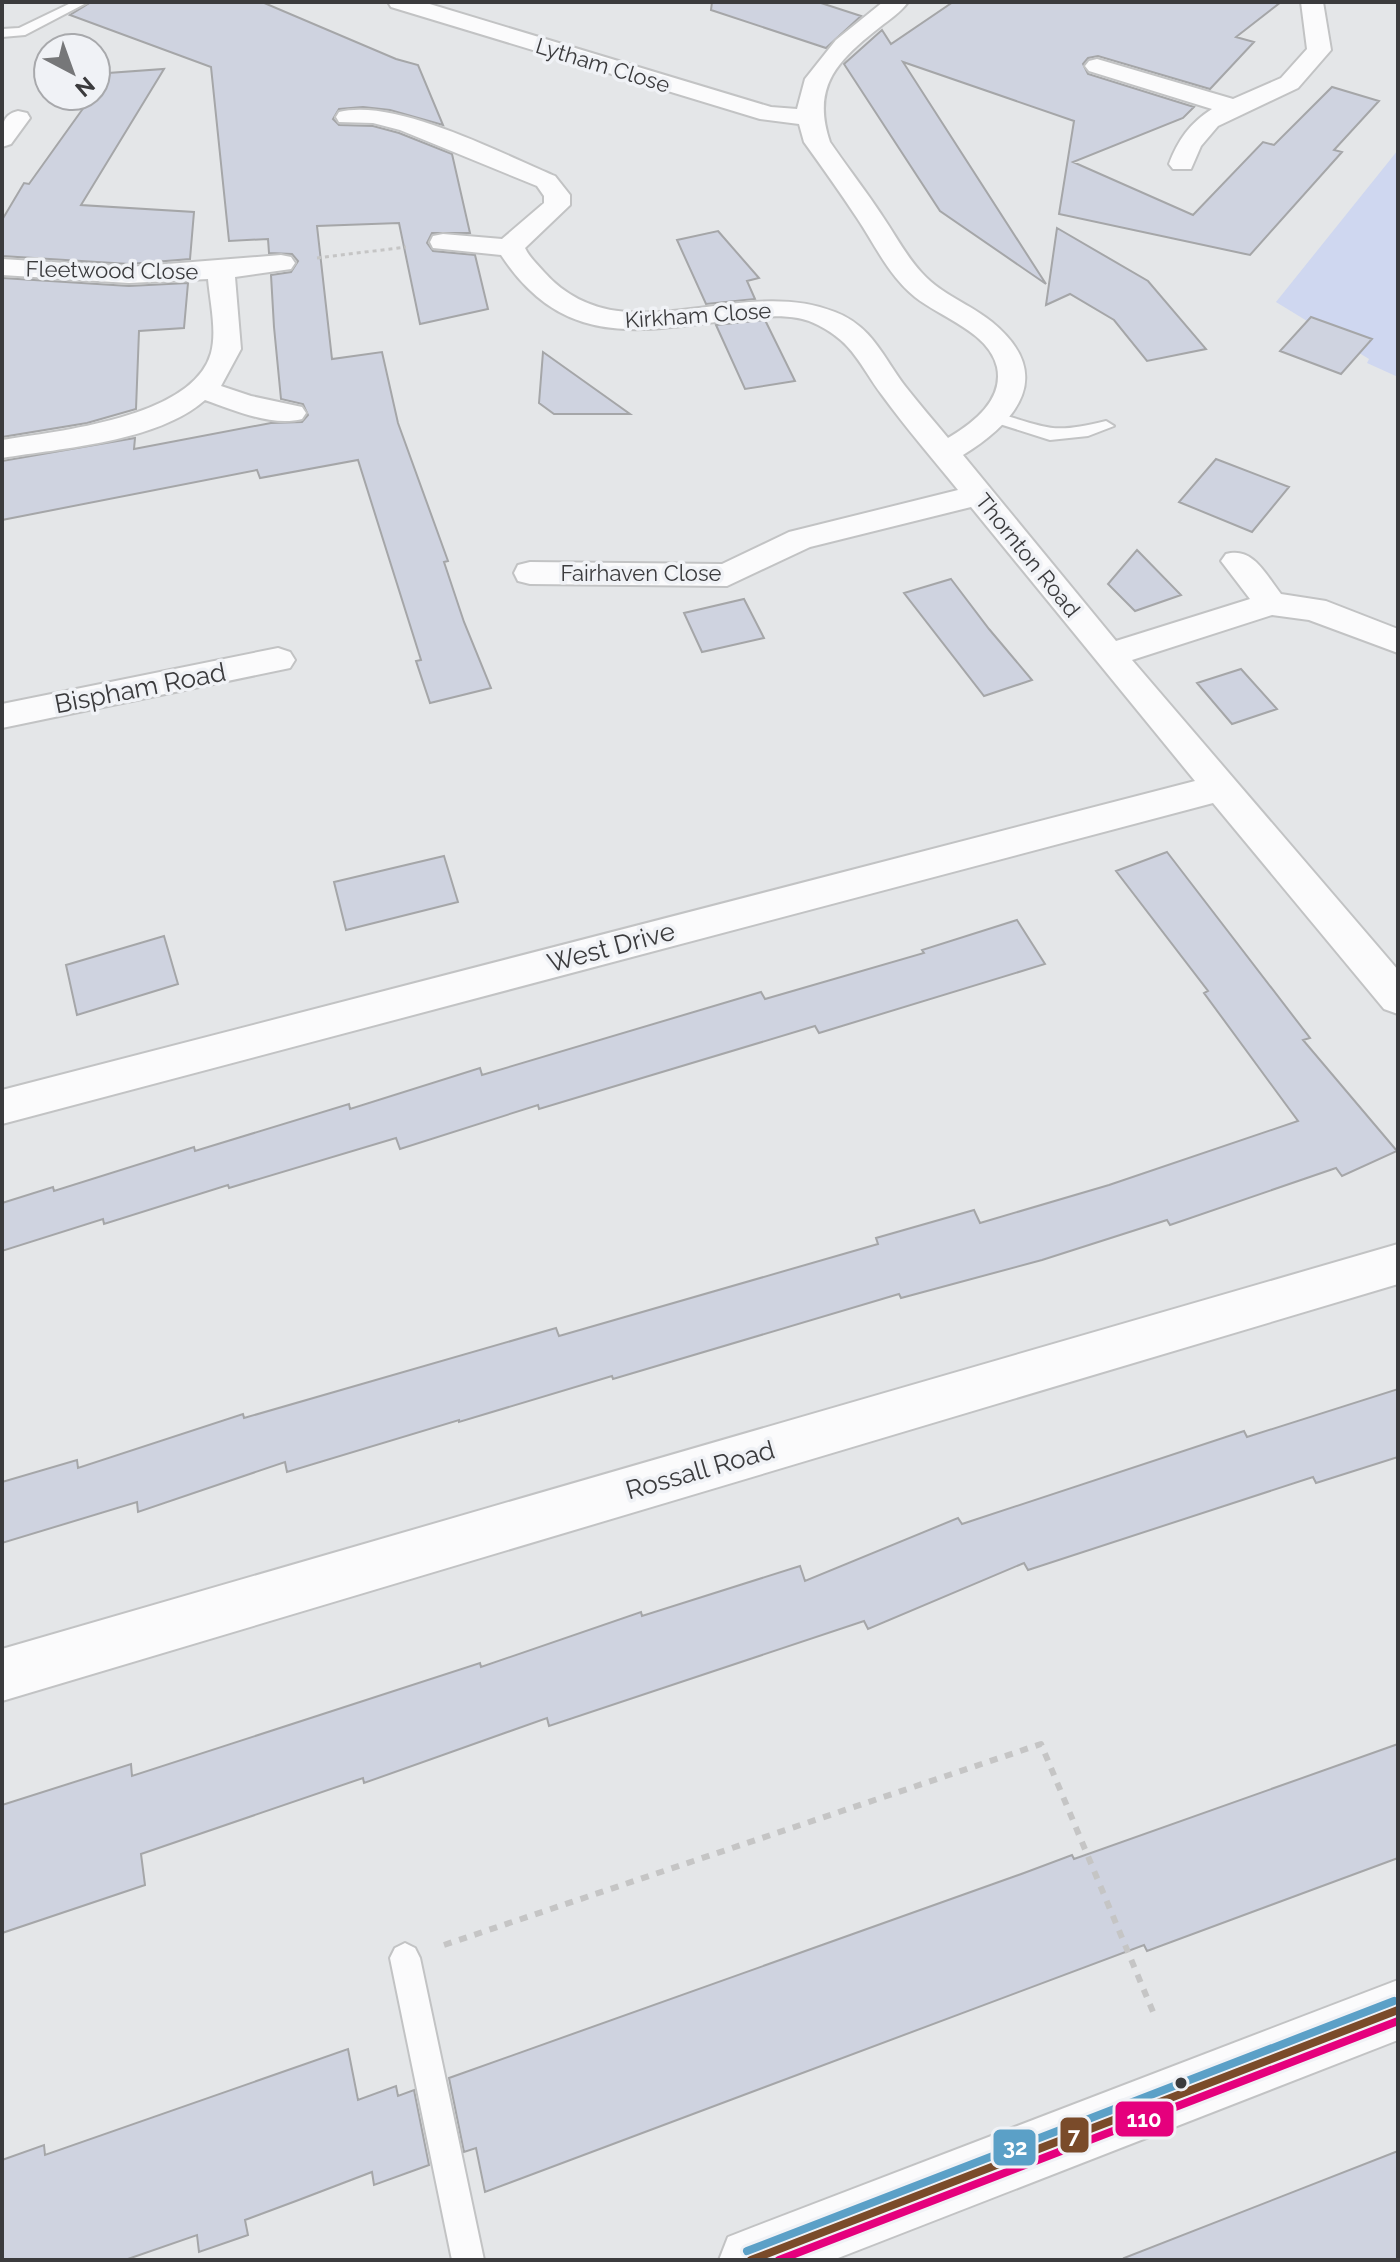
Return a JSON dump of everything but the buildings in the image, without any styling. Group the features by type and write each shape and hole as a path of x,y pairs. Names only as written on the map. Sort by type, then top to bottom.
{"street":[{"name":"Lytham Close","path":"399,2 769,114 808,117"},
{"path":"897,2 822,68 808,95 808,117 817,142 902,267 939,301 998,342 1009,359 1013,380 1007,401 996,418 977,435 945,453"},
{"path":"1180,168 1185,150 1201,125 1289,84 1319,50 1312,2"},
{"path":"1097,66 1235,108"},
{"path":"344,117 373,116 409,125 546,181 557,195 557,205 516,239 511,248 443,242"},
{"path":"2,139 18,118"},
{"name":"Kirkham Close","path":"511,248 558,302 606,320 662,322 765,308 828,320 858,338 893,390 945,453"},
{"name":"Fleetwood Close","path":"2,267 129,275 281,263"},
{"name":"Fleetwood Close","path":"2,449 147,421 203,389 226,354 221,270"},
{"path":"203,389 244,404 291,413"},
{"name":"Thornton Road","path":"945,453 1109,655 1398,998"},
{"name":"Fairhaven Close","path":"530,573 727,575 800,539 979,495"},
{"path":"1237,561 1271,604"},
{"path":"1109,655 1271,604 1314,609 1398,642"},
{"name":"Bispham Road","path":"2,716 278,660"},
{"name":"West Drive","path":"2,1107 1220,788"},
{"name":"Rossall Road","path":"2,1675 1398,1264"},
{"path":"751,2260 1398,2010"}],"lane":[{"path":"2,33 21,32 82,2"},
{"path":"21,32 32,37"},
{"path":"996,418 1045,437 1069,437 1106,426"},
{"path":"405,1958 468,2260"}],"path":[{"path":"281,263 443,242"},
{"path":"405,1958 1041,1744 1156,2019"}],"shaded area":[{"path":"1398,150 1398,377 1367,363 1369,359 1276,302"}],"transit line":[{"name":"32","path":"747,2251 1394,2001"},
{"name":"7","path":"751,2260 1398,2010"},
{"name":"110","path":"779,2260 1398,2021"}]}
